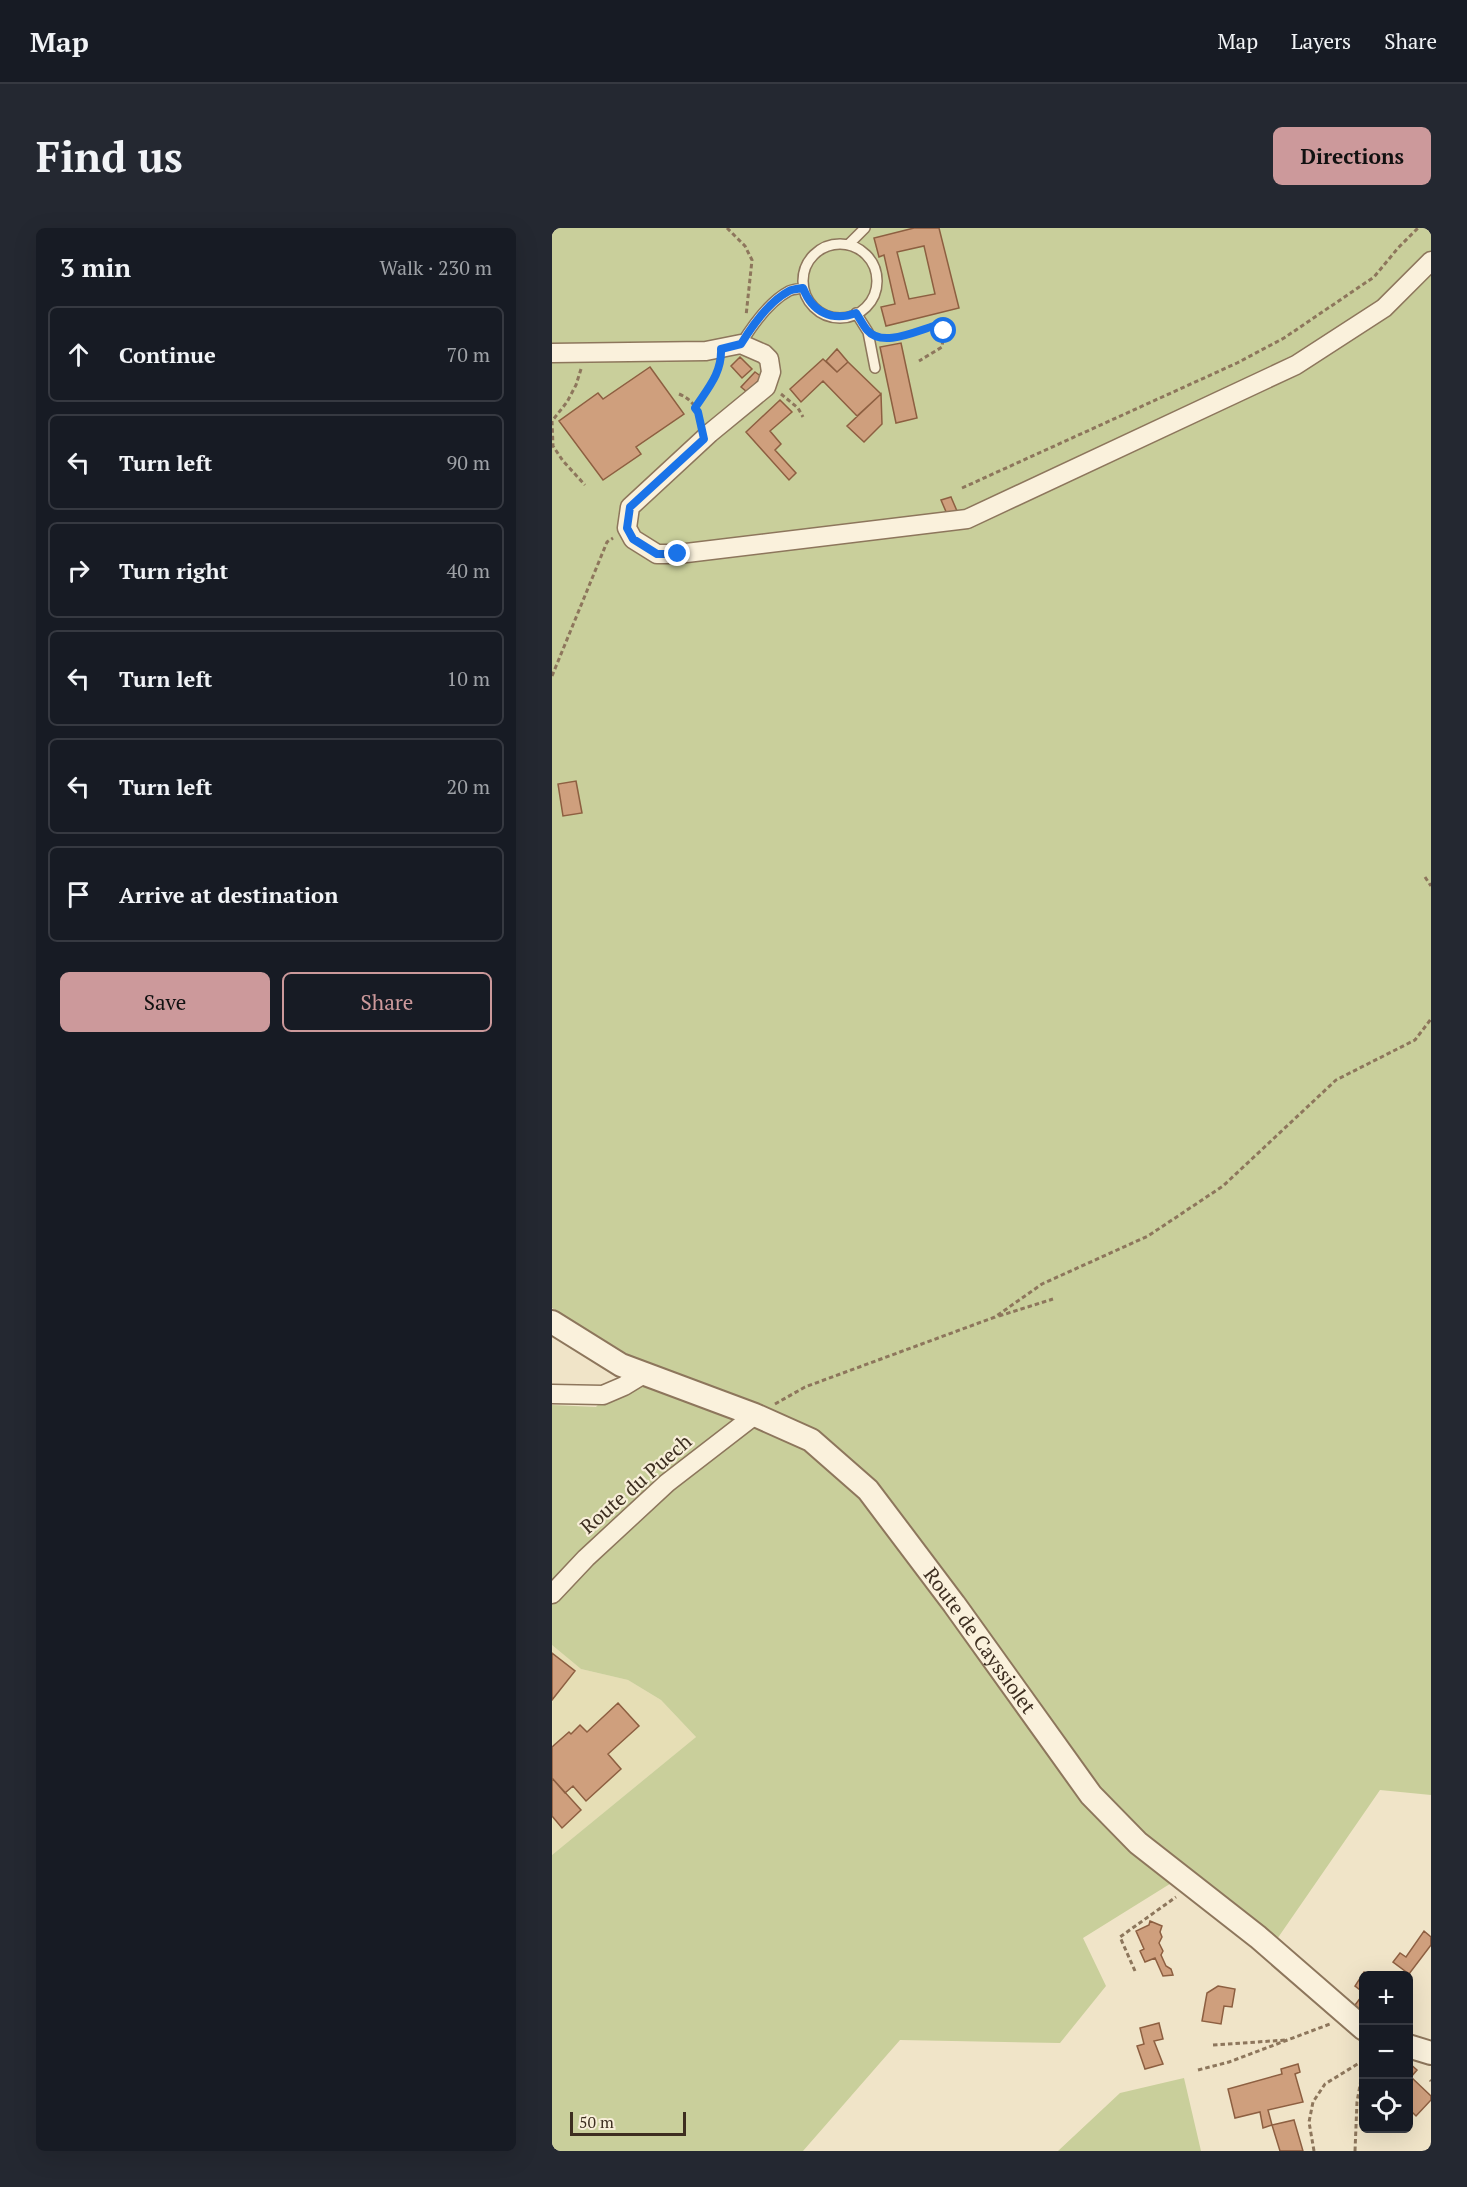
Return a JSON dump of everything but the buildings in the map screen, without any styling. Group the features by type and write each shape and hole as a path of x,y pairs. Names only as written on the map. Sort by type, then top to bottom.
{"street":[{"path":"552,353 721,349 746,337 769,359 771,372 766,387 704,439 630,507 627,528 633,539 657,554 678,554 968,519 1296,365 1384,308 1431,261"},
{"name":"Route de Cayssiolet","path":"552,1322 621,1365 642,1375 755,1415 811,1440 868,1490 954,1604 1091,1795 1138,1844 1257,1937 1356,2022"},
{"path":"552,1394 603,1395 642,1375"},
{"name":"Route du Puech","path":"552,1594 586,1558 667,1483 755,1415"},
{"path":"1413,2048 1431,2053"}],"lane":[{"path":"849,245 865,228"},
{"path":"836,244 849,245 860,250 875,270 876,283 873,295 866,306 846,317 823,314 814,308 807,298 803,288 805,270 814,254 824,247 836,244"},
{"path":"746,337 757,320 789,291 803,288"},
{"path":"856,313 868,332 875,368"}],"path":[{"path":"727,228 745,246 752,260 745,314 746,337"},
{"path":"962,488 1237,363 1284,338 1374,277 1418,228"},
{"path":"868,332 891,338 934,326 944,331 942,347 919,361"},
{"path":"695,408 717,374 721,349"},
{"path":"579,352 581,368 576,385 567,402 552,421 553,446 585,485"},
{"path":"766,387 780,394 798,408 803,417"},
{"path":"679,394 688,398 698,412 704,439"},
{"path":"552,676 607,542 627,528"},
{"path":"1425,878 1431,886"},
{"path":"995,1317 1042,1284 1148,1236 1223,1186 1336,1080 1415,1040 1431,1019"},
{"path":"755,1415 805,1387 995,1317 1053,1299"},
{"path":"1136,1971 1120,1937 1192,1885"},
{"path":"1198,2070 1356,2022"},
{"path":"1213,2045 1291,2040"},
{"path":"1314,2151 1309,2122 1313,2102 1325,2084 1359,2064"},
{"path":"1355,2151 1357,2102 1361,2079"}],"shaded area":[{"path":"552,1645 581,1669 628,1680 661,1700 696,1737 552,1855"}],"green space":[{"path":"552,228 1431,228 1431,1795 1380,1790 1266,1955 1173,1882 1083,1938 1106,1986 1060,2043 900,2040 803,2151 552,2151 552,1855 696,1737 661,1700 628,1680 581,1669 552,1645 552,1405 596,1407 639,1361 552,1308"},
{"path":"1184,2078 1201,2151 1058,2151 1120,2093"}],"route":[{"path":"678,554 657,554 633,539 627,528 630,507 704,439 695,408 717,374 721,349 741,344 757,320 789,291 803,288 814,308 823,314 846,317 856,313 868,332 881,337 891,338 934,326 944,331"}]}
